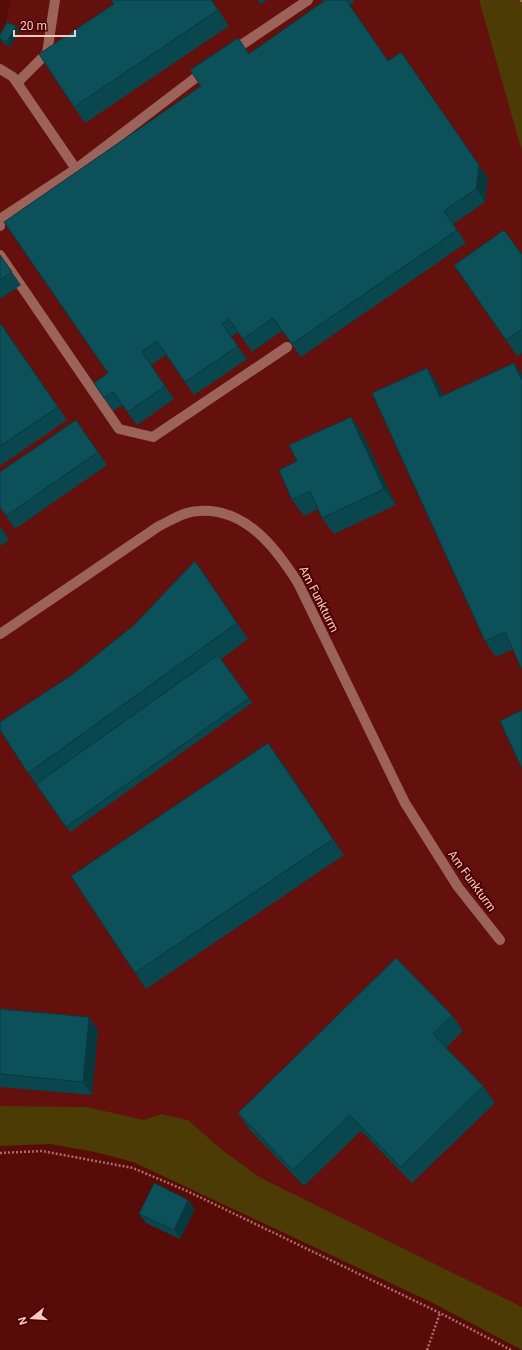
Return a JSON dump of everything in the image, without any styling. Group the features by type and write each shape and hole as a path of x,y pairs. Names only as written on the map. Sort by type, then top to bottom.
{"street":[{"path":"17,83 47,53 55,0"},
{"path":"0,226 0,219 76,169 217,62 308,0"},
{"path":"0,69 14,77 76,169"},
{"path":"0,255 119,429 153,437 287,347"},
{"name":"Am Funkturm","path":"0,634 153,530 185,514 198,510 214,511 236,518 258,531 279,553 298,583 405,803 458,887 500,940"}],"path":[{"path":"0,1153 42,1151 133,1168 187,1191 440,1313 511,1350"},
{"path":"428,1350 440,1313"}],"shaded area":[{"path":"11,0 479,0 522,152 522,1307 261,1178 221,1149 188,1120 161,1114 144,1120 87,1107 0,1106 0,47"},
{"path":"479,0 522,0 522,152"},
{"path":"0,1106 87,1107 144,1120 161,1114 188,1120 221,1149 261,1178 522,1307 522,1350 433,1303 133,1162 95,1152 50,1144 0,1146"}],"building":[{"path":"111,0 211,0 218,10 74,107 39,54 114,4"},
{"path":"324,0 346,0 388,61 401,52 479,165 476,189 444,211 457,230 292,344 273,318 243,339 229,319 222,324 238,346 185,382 157,341 142,352 165,386 128,412 113,392 104,398 94,383 108,373 4,222 201,86 190,70 238,38 249,54"},
{"path":"7,22 16,26 7,42 0,39 0,35"},
{"path":"504,230 522,255 522,329 506,340 454,265"},
{"path":"0,255 12,272 0,280"},
{"path":"0,323 58,407 0,446"},
{"path":"514,363 522,381 522,670 505,632 485,641 372,393 427,368 440,397"},
{"path":"351,417 384,489 322,518 310,491 292,500 279,470 297,461 289,445"},
{"path":"76,420 98,452 6,516 0,507 0,472"},
{"path":"195,561 237,623 28,773 0,730 0,722 72,675 134,625"},
{"path":"218,655 249,698 66,827 36,784"},
{"path":"522,710 522,769 500,721"},
{"path":"268,743 333,839 135,973 71,876"},
{"path":"396,958 452,1015 433,1034 483,1086 401,1167 350,1115 293,1170 238,1113"},
{"path":"0,1009 89,1017 83,1082 0,1074"},
{"path":"154,1183 188,1200 174,1230 139,1214"}]}
